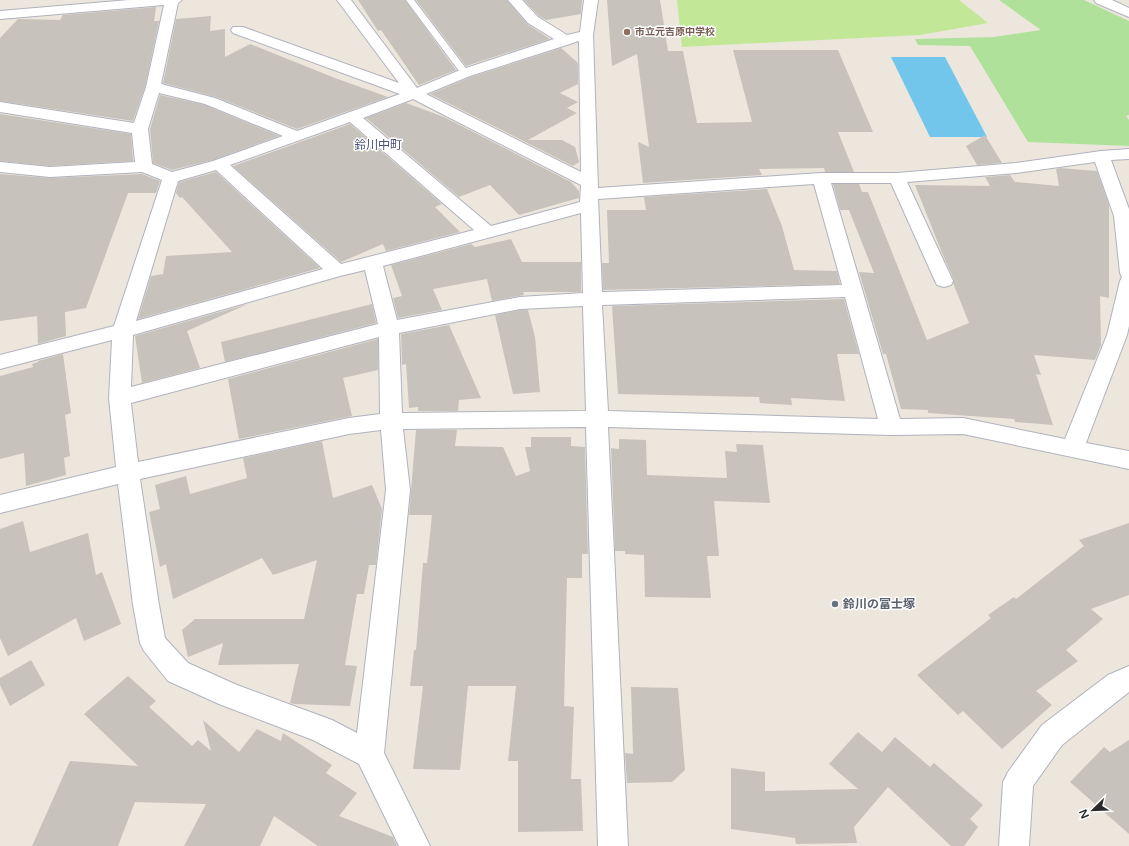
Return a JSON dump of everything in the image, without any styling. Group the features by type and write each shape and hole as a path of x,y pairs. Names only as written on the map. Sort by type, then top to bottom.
{"street":[{"path":"0,15 173,0 153,87 140,129 144,167"},
{"path":"344,0 414,94"},
{"path":"515,0 533,20 565,40"},
{"path":"591,0 586,35 589,194 612,846"},
{"path":"1101,0 1129,13"},
{"path":"238,30 414,94 589,194"},
{"path":"0,167 50,172 144,167 171,178 219,164 414,94 465,73 565,40 586,35"},
{"path":"153,87 210,101 297,136"},
{"path":"0,107 140,129"},
{"path":"352,116 487,232"},
{"path":"0,362 123,331 337,271 373,263 487,232 589,194 821,178 897,178 1016,168 1101,156 1129,154"},
{"path":"1101,156 1123,216 1128,251 1129,273"},
{"path":"219,164 337,271"},
{"path":"171,178 123,331 120,398 128,473 146,605 154,643 178,672 229,695 322,730 369,754"},
{"path":"821,178 891,427"},
{"path":"897,178 944,281"},
{"path":"373,263 389,328 391,421 398,490 369,754 415,846"},
{"path":"1073,447 1117,335 1127,303 1129,281"},
{"path":"120,398 389,328 520,303 592,299 853,291"},
{"path":"0,504 128,473 349,426 391,421 596,419 891,427 962,426 1073,447 1129,460"},
{"path":"1014,846 1018,782 1052,735 1118,684 1129,679"}],"lane":[{"path":"410,0 465,73"}],"green space":[{"path":"677,0 959,0 988,23 920,35 682,47"},
{"path":"999,0 1084,0 1129,21 1129,115 1126,116 1129,120 1129,146 1028,142 970,46 918,45 915,39 994,37 1041,30"}],"water":[{"path":"891,57 945,57 987,137 930,137"}],"building":[{"path":"358,0 405,0 456,70 419,85 381,30 378,31"},
{"path":"416,0 507,0 527,24 550,39 466,66"},
{"path":"524,0 582,0 581,14 546,20 539,16"},
{"path":"607,0 660,0 668,51 683,51 697,123 752,122 733,50 838,50 873,132 838,132 854,172 825,172 824,168 759,169 762,175 643,183 638,142 649,147 637,54 612,66"},
{"path":"156,7 154,21 159,21 145,87 133,121 0,101 0,38 18,19 60,20 63,15"},
{"path":"211,16 210,31 225,29 225,57 250,44 335,78 388,97 297,129 216,97 163,83 176,19"},
{"path":"561,48 578,63 578,84 560,93 578,102 567,108 577,113 528,140 562,140 575,147 579,162 573,166 430,94 471,77"},
{"path":"160,95 205,105 279,136 213,160 172,170 153,163 150,129"},
{"path":"406,103 444,117 571,182 579,191 579,198 519,215 490,185 459,197 366,118"},
{"path":"0,114 131,134 133,161 50,166 0,161"},
{"path":"350,124 442,204 435,207 460,232 386,251 383,244 341,262 233,166"},
{"path":"985,135 1002,163 977,165 966,146"},
{"path":"1056,169 1097,171 1109,205 1109,298 1100,296 1101,345 1095,360 1034,355 1041,375 1036,374 1053,425 1015,422 1014,419 928,413 928,410 901,409 886,354 883,354 859,272 874,273 849,210 840,210 833,184 859,184 862,192 868,192 927,340 969,323 953,283 954,280 915,185 990,186 985,177 1010,175 1015,182 1059,186"},
{"path":"216,172 320,268 138,319 151,276 163,274 166,256 232,252 182,197 180,198 176,193 179,182"},
{"path":"0,174 50,178 142,174 160,181 156,193 128,193 86,308 65,312 66,336 38,344 37,316 0,321"},
{"path":"767,189 782,226 794,270 837,271 840,284 603,290 602,263 609,263 607,210 646,210 644,197"},
{"path":"511,239 522,262 581,262 581,292 523,292 524,295 492,301 487,279 433,289 442,310 398,318 393,298 402,296 391,265 471,244 475,247"},
{"path":"844,299 859,354 837,354 845,401 791,398 792,405 760,403 759,397 618,394 612,306"},
{"path":"248,304 187,331 200,368 142,383 135,336"},
{"path":"372,304 376,323 225,362 221,342"},
{"path":"528,310 535,337 540,392 513,394 495,315"},
{"path":"449,325 481,398 459,400 458,411 418,411 418,407 409,408 406,364 402,365 401,334"},
{"path":"378,339 378,370 343,378 352,416 239,439 228,379"},
{"path":"63,354 71,413 65,415 70,456 64,458 66,475 26,486 24,453 0,459 0,376 33,367 32,364 38,361"},
{"path":"416,430 457,430 455,446 503,447 516,476 530,471 525,447 531,447 531,437 571,437 571,446 585,447 588,554 582,554 582,578 567,578 564,706 574,707 571,779 581,779 583,831 518,832 518,761 508,761 516,686 468,686 460,770 413,769 423,686 410,686 414,650 416,650 423,563 427,563 432,515 409,515"},
{"path":"619,439 646,440 647,475 727,478 725,451 737,452 736,444 763,445 770,503 714,501 719,556 707,556 711,598 645,597 644,555 625,554 625,551 615,551 611,448 619,449"},
{"path":"322,441 333,498 372,485 382,509 376,565 369,565 364,594 357,594 345,665 357,666 350,706 290,703 299,664 218,665 223,643 188,657 182,630 195,619 304,619 317,560 273,575 262,558 173,599 166,564 160,567 149,512 160,509 155,485 186,476 190,494 247,478 243,458"},
{"path":"23,521 30,552 88,533 96,575 102,572 121,624 84,641 76,618 8,656 0,638 0,529"},
{"path":"1129,523 1129,595 1091,609 1103,619 1066,650 1078,661 1036,691 1052,705 1002,749 963,711 958,715 917,675 991,618 988,615 1014,597 1016,599 1084,546 1079,540"},
{"path":"31,660 45,685 10,706 0,685 0,678"},
{"path":"128,676 156,701 149,707 192,746 198,740 211,751 203,720 239,752 257,729 281,741 283,733 332,765 326,773 357,793 339,816 393,837 397,846 318,846 274,816 260,846 184,846 206,804 135,802 118,846 32,846 70,761 138,766 84,714"},
{"path":"631,687 678,688 685,770 672,782 627,783 625,753 633,754"},
{"path":"858,732 882,752 895,737 930,767 934,763 983,805 970,819 978,827 964,846 951,846 888,787 854,827 857,843 796,844 795,838 731,829 731,768 765,772 765,791 858,789 829,764"},
{"path":"1129,740 1129,834 1070,782 1104,747 1110,752"}],"place":[{"name":"市立元吉原中学校","path":"627,32"},
{"name":"鈴川の富士塚","path":"835,604"}],"district":[{"name":"鈴川中町","path":"378,145"}]}
